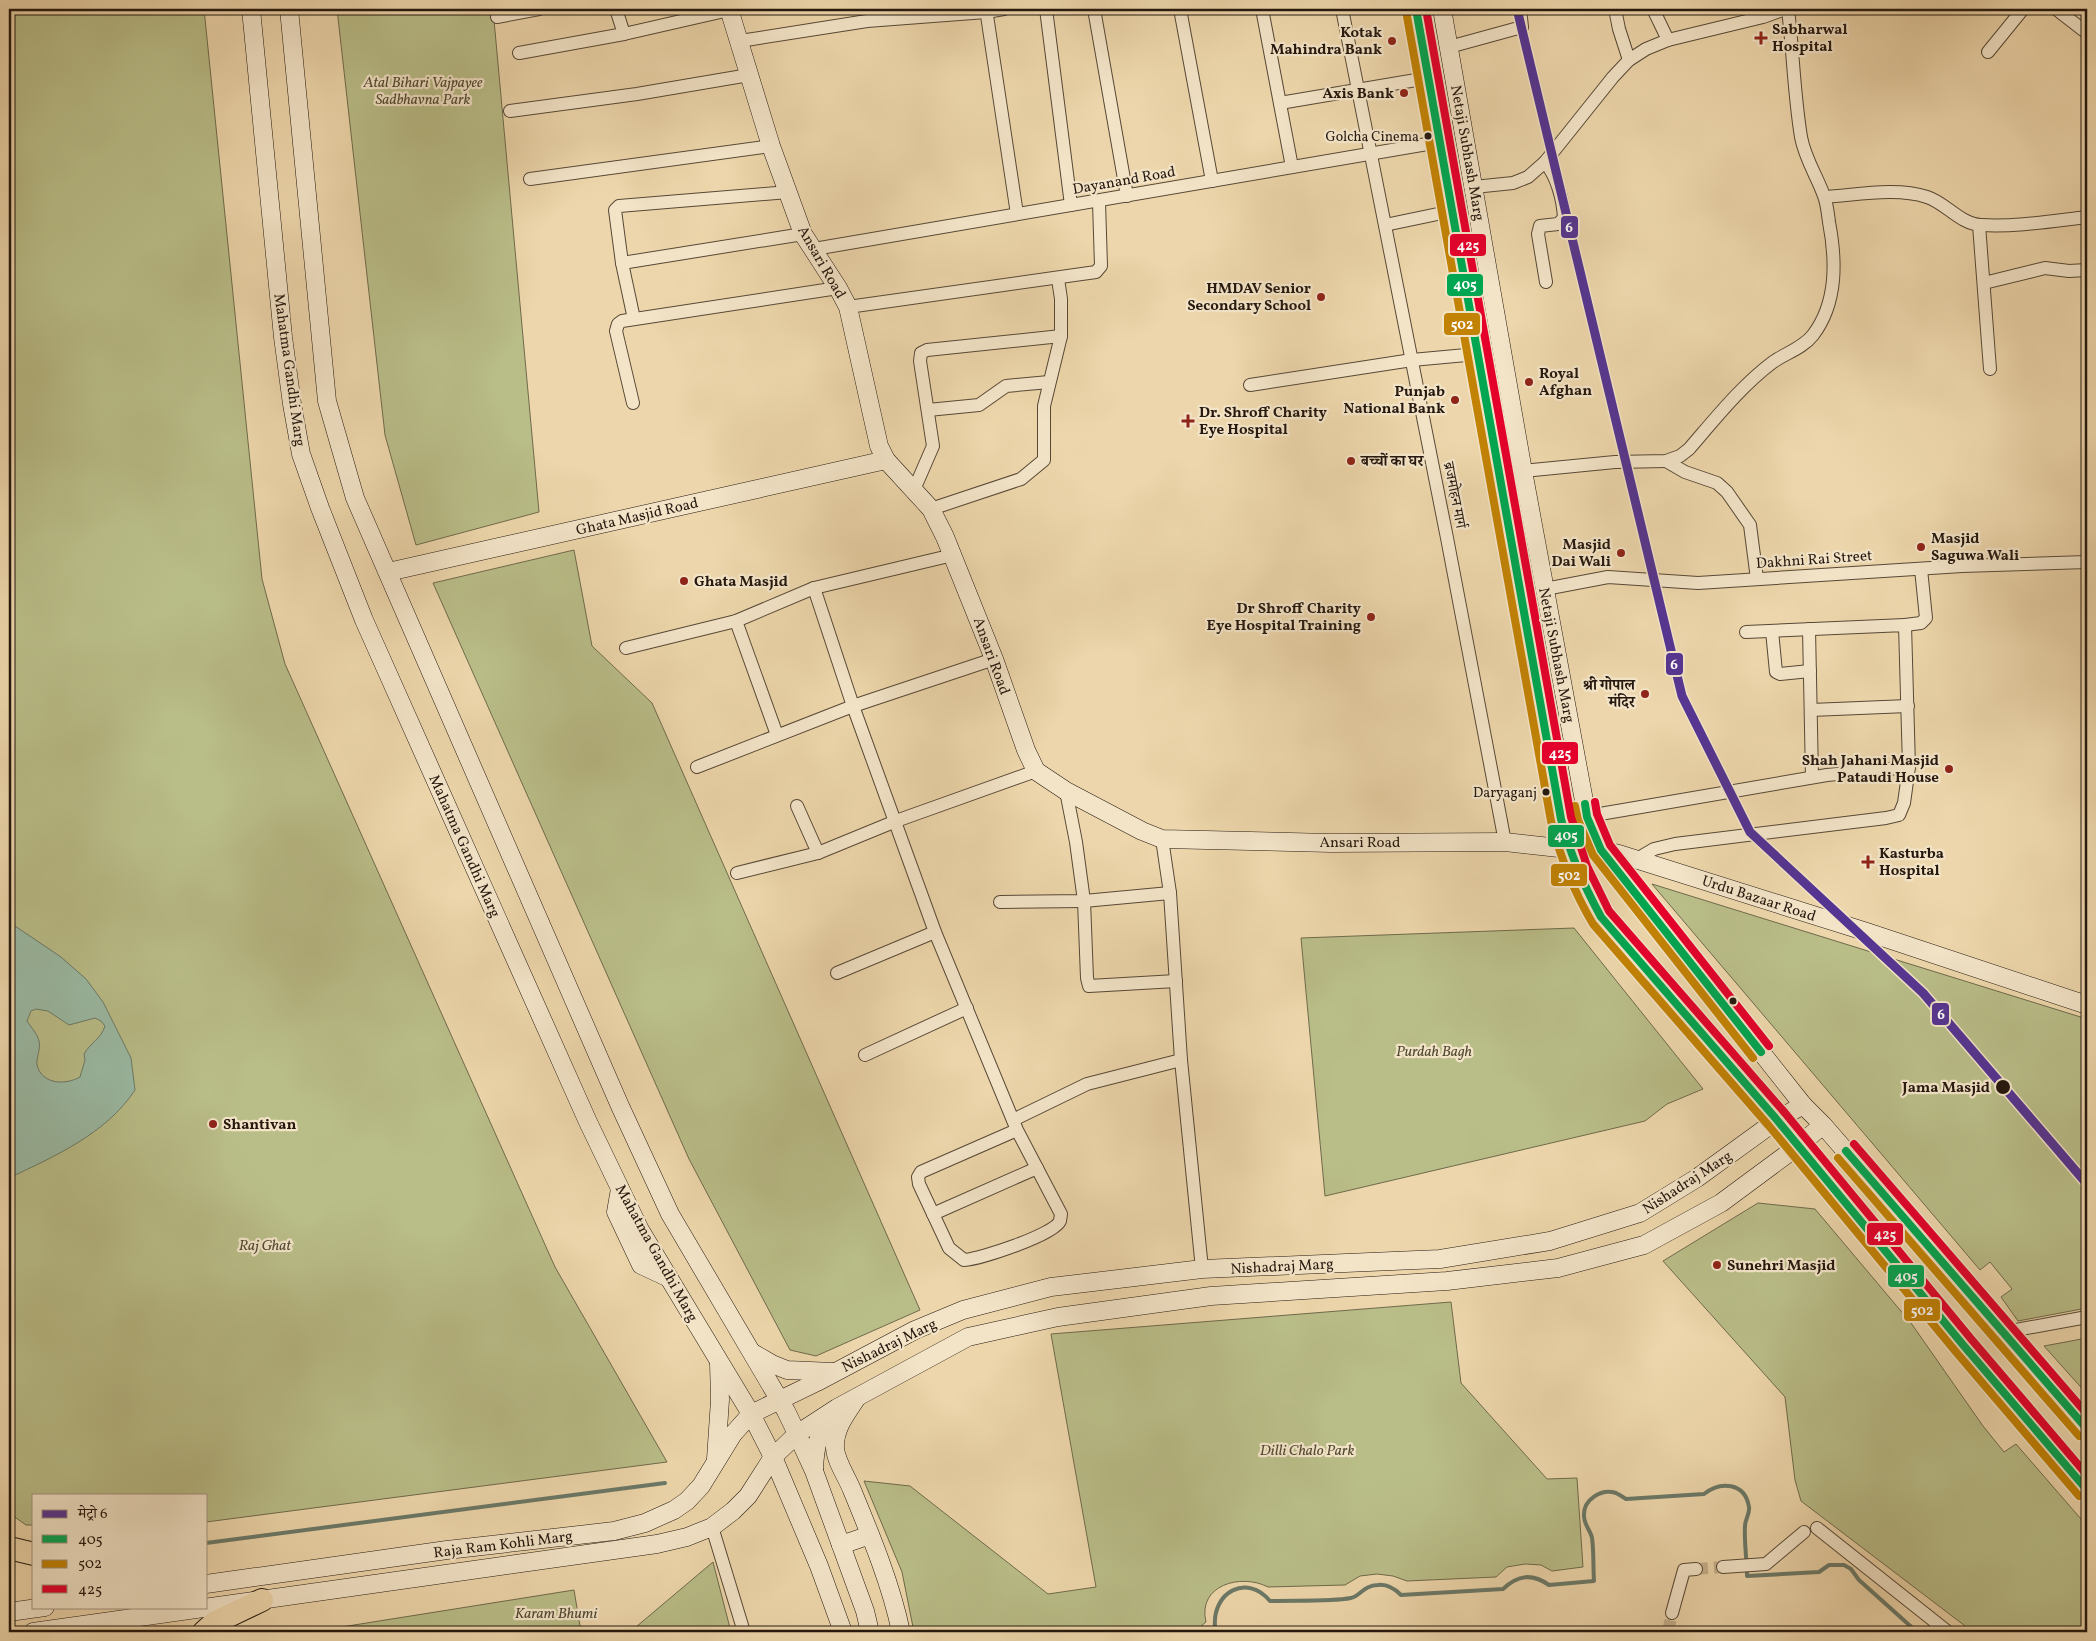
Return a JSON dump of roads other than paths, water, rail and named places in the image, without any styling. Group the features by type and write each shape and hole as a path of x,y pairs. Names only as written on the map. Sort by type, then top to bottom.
{"highway":[{"path":"9,1548 32,1554"},
{"path":"204,1632 214,1623 262,1600"}],"main road":[{"name":"Mahatma Gandhi Marg","path":"251,9 283,337 301,454 364,620 588,1122 640,1230 751,1414 773,1457 819,1566 842,1632"},
{"name":"Mahatma Gandhi Marg","path":"289,9 327,401 354,498 620,1106 670,1214 780,1400 814,1471 865,1612 870,1632"},
{"name":"Netaji Subhash Marg","path":"1416,9 1561,819 1568,849 1582,884 1601,917 1777,1120 2087,1490"},
{"name":"Netaji Subhash Marg","path":"1442,9 1523,471 1587,817 1601,850 1803,1105 1823,1125 2005,1332 2087,1429"},
{"name":"Ansari Road","path":"729,10 771,146 803,234 848,307 875,430 886,460 931,510 953,555 994,659 1026,750 1036,770 1066,791 1142,831 1162,839 1331,843 1505,842 1568,849 1601,850"},
{"name":"Ghata Masjid Road","path":"388,572 886,460"},
{"name":"Urdu Bazaar Road","path":"1601,850 1637,859 1868,932 2087,1005"},
{"name":"Nishadraj Marg","path":"751,1414 915,1330 963,1310 1051,1287 1202,1269 1440,1259 1550,1241 1640,1213 1697,1178 1777,1120 1803,1105"},
{"name":"Nishadraj Marg","path":"797,1434 837,1408 968,1337 1058,1317 1211,1296 1447,1281 1558,1268 1644,1245 1721,1203 1823,1125"},
{"path":"751,1351 772,1364 788,1370 834,1372"},
{"path":"716,1462 720,1400 719,1363"},
{"path":"858,1397 843,1419 836,1436 836,1455 870,1535 887,1582 901,1632"},
{"path":"814,1471 815,1446 823,1426 837,1408"},
{"name":"Raja Ram Kohli Marg","path":"208,1584 447,1550 614,1531 645,1523 674,1510 687,1501 701,1486 736,1430 751,1414"},
{"path":"823,1426 835,1447"},
{"name":"Raja Ram Kohli Marg","path":"208,1607 657,1544 687,1538 712,1526 733,1512 748,1496 773,1457 797,1434"},
{"path":"841,1545 870,1535"},
{"path":"9,1612 38,1608"},
{"name":"Raja Ram Kohli Marg","path":"33,1632 202,1608"}],"street":[{"path":"497,18 539,9"},
{"path":"616,9 624,34"},
{"path":"740,41 866,15 1004,9"},
{"path":"1046,9 1071,205"},
{"path":"1094,9 1128,196"},
{"path":"1180,9 1212,181"},
{"path":"1262,9 1292,167"},
{"name":"ब्रजमोहन मार्ग","path":"1342,9 1505,842"},
{"path":"1449,47 1522,27 1520,9"},
{"path":"1615,9 1629,60"},
{"path":"1653,9 1668,40"},
{"path":"1474,187 1513,183 1528,177 1545,162 1613,77 1629,60 1646,49 1668,40 1763,17 1786,9 1801,138 1808,163 1825,197 1835,264 1833,284 1822,322 1812,336 1797,348 1773,362 1749,384 1689,449 1680,456 1666,461 1615,462 1523,471"},
{"path":"1988,52 2022,9"},
{"path":"2056,9 2087,33"},
{"path":"519,53 624,34 729,10"},
{"path":"986,11 1017,214"},
{"path":"510,110 637,94 748,75"},
{"path":"1280,103 1428,78"},
{"name":"Dayanand Road","path":"814,249 1071,205 1099,202 1439,142"},
{"path":"530,179 771,146"},
{"path":"1545,162 1553,171 1563,206 1564,218 1558,224 1540,226 1538,234 1546,282"},
{"path":"634,319 622,263 615,210 619,206 788,192"},
{"path":"1825,197 1897,192 1914,193 1930,198 1961,218 1979,225 2024,224 2087,217"},
{"path":"848,307 1058,279 1096,272 1100,269 1099,202"},
{"path":"1385,225 1452,211"},
{"path":"1979,225 1990,369"},
{"path":"622,263 803,234"},
{"path":"1984,283 2045,268 2069,271 2087,270"},
{"path":"931,510 1021,479 1040,465 1044,456 1044,406 1061,336 1058,279"},
{"path":"633,403 616,331 618,324 634,319 838,288"},
{"path":"913,492 933,446 920,361 921,353 927,350 1061,336"},
{"path":"1250,385 1412,360 1477,354"},
{"path":"928,410 979,405 1006,386 1049,382"},
{"path":"1666,461 1685,472 1718,483 1727,492 1751,528 1757,580"},
{"path":"626,648 736,621 814,588 953,555"},
{"name":"Dakhni Rai Street","path":"1545,589 1608,577 1698,583 1921,569 2087,562"},
{"path":"1746,632 1921,623 1926,618 1921,569"},
{"path":"814,588 853,706 935,932 1015,1125 1061,1214 1060,1221 1056,1226 1045,1233 973,1260 964,1260 949,1248 919,1184 918,1177 921,1172 1015,1125 1087,1084 1181,1060"},
{"path":"736,621 777,735"},
{"path":"1637,859 1654,849 1675,844 1899,815 1904,803 1909,767 1905,625"},
{"path":"1808,629 1812,778"},
{"path":"1772,631 1776,672 1780,674 1810,672"},
{"path":"697,767 853,706 994,659"},
{"path":"1811,710 1908,706"},
{"path":"1600,814 1812,778 1909,767"},
{"path":"737,873 818,853 896,821 1036,770"},
{"path":"1066,791 1076,842 1084,902 1087,978 1089,986 1176,981"},
{"path":"797,806 818,853"},
{"path":"1162,839 1170,893 1181,1060 1202,1269"},
{"path":"1000,902 1084,902 1170,893"},
{"path":"837,973 935,932"},
{"path":"865,1055 967,1008"},
{"path":"933,1214 1037,1168"},
{"path":"2005,1332 2087,1317"},
{"path":"712,1526 744,1632"},
{"path":"1729,1566 1766,1564 1811,1530 1948,1632"},
{"path":"1672,1613 1684,1570 1696,1569"}],"waterway":[{"path":"208,1543 665,1483"},
{"path":"1210,1632 1215,1627 1219,1604 1233,1590 1242,1588 1251,1588 1261,1593 1270,1601 1322,1600 1351,1598 1369,1587 1378,1585 1391,1587 1401,1595 1503,1589 1514,1581 1525,1577 1531,1577 1549,1585 1594,1581 1592,1538 1584,1516 1586,1505 1594,1497 1605,1492 1616,1493 1626,1499 1704,1494 1717,1487 1724,1486 1737,1488 1747,1499 1749,1507 1745,1523 1747,1576 1819,1572 1829,1565 1844,1565 1851,1569 1859,1580 1917,1632"}],"tunnel":[{"path":"1696,1569 1723,1567"},
{"path":"1668,1632 1672,1613"}],"metro line":[{"name":"6","path":"1517,9 1682,696 1750,832 1923,993 2087,1184"}],"place":[{"name":"Sabharwal Hospital","path":"1761,38"},
{"name":"Kotak Mahindra Bank","path":"1392,41"},
{"name":"Axis Bank","path":"1404,93"},
{"name":"Golcha Cinema","path":"1428,136"},
{"name":"HMDAV Senior Secondary School","path":"1321,297"},
{"name":"Royal Afghan","path":"1529,382"},
{"name":"Punjab National Bank","path":"1455,400"},
{"name":"Dr. Shroff Charity Eye Hospital","path":"1188,421"},
{"name":"बच्चों का घर","path":"1351,461"},
{"name":"Masjid Saguwa Wali","path":"1921,547"},
{"name":"Masjid Dai Wali","path":"1621,553"},
{"name":"Ghata Masjid","path":"684,581"},
{"name":"Dr Shroff Charity Eye Hospital Training","path":"1371,617"},
{"name":"श्री गोपाल मंदिर","path":"1645,694"},
{"name":"Shah Jahani Masjid Pataudi House","path":"1949,769"},
{"name":"Daryaganj","path":"1546,792"},
{"name":"Kasturba Hospital","path":"1868,862"},
{"name":"Jama Masjid","path":"2003,1087"},
{"name":"Shantivan","path":"213,1124"},
{"name":"Sunehri Masjid","path":"1717,1265"}],"park label":[{"name":"Atal Bihari Vajpayee Sadbhavna Park","path":"423,90"},
{"name":"Purdah Bagh","path":"1434,1051"},
{"name":"Raj Ghat","path":"265,1245"},
{"name":"Dilli Chalo Park","path":"1307,1450"},
{"name":"Karam Bhumi","path":"556,1613"}]}
